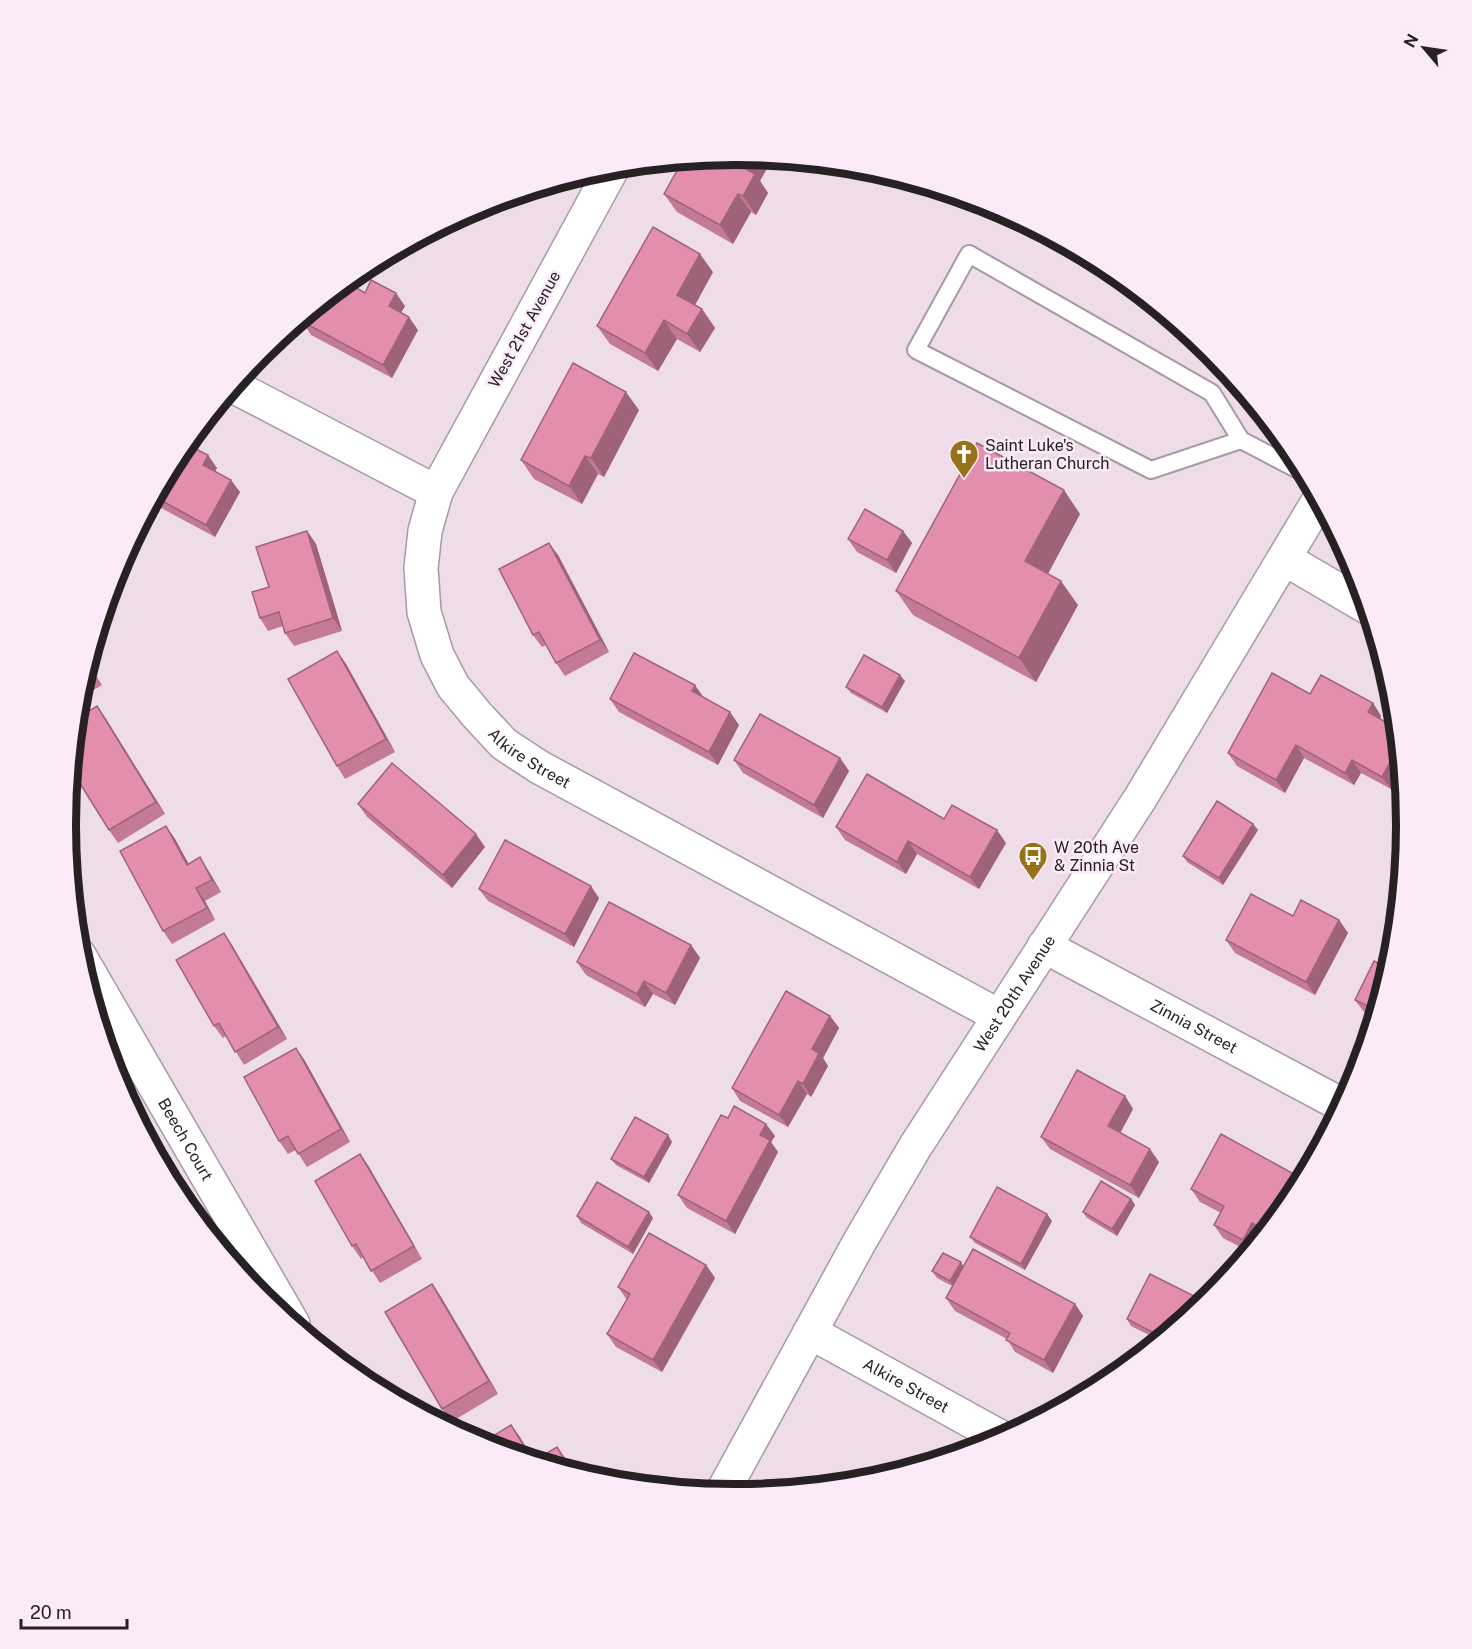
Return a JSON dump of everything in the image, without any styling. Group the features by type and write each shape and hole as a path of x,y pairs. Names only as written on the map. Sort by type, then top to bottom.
{"street":[{"name":"West 21st Avenue","path":"436,492 607,178"},
{"path":"240,390 436,492"},
{"name":"Alkire Street","path":"436,492 425,531 421,568 424,612 437,655 453,686 504,744 539,767 999,1016"},
{"name":"West 20th Avenue","path":"727,1484 915,1147 1160,767 1314,508"},
{"path":"1285,559 1356,601"},
{"name":"Zinnia Street","path":"1044,946 1334,1101"},
{"name":"Beech Court","path":"97,986 278,1299"},
{"name":"Alkire Street","path":"810,1332 992,1432"}],"lane":[{"path":"1241,440 1151,470 916,350 969,254 1212,393 1241,440 1288,465"}],"building":[{"path":"746,165 744,168 755,174 743,196 738,194 720,225 664,194 679,168"},
{"path":"653,227 700,254 677,295 702,309 687,334 664,320 645,353 597,326"},
{"path":"371,280 396,293 389,306 409,317 383,365 307,324 355,287 365,293"},
{"path":"573,363 626,392 591,458 585,456 569,486 521,460"},
{"path":"977,443 1064,490 1025,561 1061,581 1019,658 896,591"},
{"path":"195,448 208,455 203,465 231,480 206,525 162,501"},
{"path":"865,509 903,531 887,560 848,539"},
{"path":"307,531 333,618 285,633 279,612 260,618 252,592 269,587 256,547"},
{"path":"549,543 600,640 556,663 539,632 533,635 499,569"},
{"path":"337,651 386,739 337,766 288,679"},
{"path":"634,653 695,685 692,691 730,712 709,752 610,699"},
{"path":"864,655 900,675 882,707 846,687"},
{"path":"1272,673 1310,694 1321,675 1373,703 1368,712 1388,723 1392,758 1382,777 1352,760 1345,773 1296,745 1276,780 1228,753"},
{"path":"97,706 156,802 109,830 78,780 86,713"},
{"path":"760,714 840,758 814,805 734,760"},
{"path":"392,763 476,834 443,875 358,804"},
{"path":"867,774 944,819 952,805 997,830 970,877 908,841 897,862 836,827"},
{"path":"1217,801 1253,824 1219,878 1183,856"},
{"path":"166,826 187,865 200,857 212,880 196,888 207,908 163,931 120,851"},
{"path":"505,840 591,886 565,934 479,889"},
{"path":"1251,894 1293,916 1301,900 1339,920 1306,982 1226,940"},
{"path":"609,902 691,945 666,993 644,981 637,994 577,962"},
{"path":"224,933 278,1027 235,1052 219,1023 214,1026 176,960"},
{"path":"1374,961 1380,964 1370,1007 1355,1000"},
{"path":"786,991 830,1016 812,1049 819,1053 803,1084 798,1081 779,1115 732,1088"},
{"path":"296,1048 341,1129 298,1154 288,1136 279,1141 244,1077"},
{"path":"1077,1070 1125,1096 1108,1126 1150,1149 1130,1185 1041,1137"},
{"path":"734,1106 766,1124 760,1135 770,1140 726,1221 678,1195 721,1115 728,1118"},
{"path":"635,1117 668,1135 644,1177 611,1159"},
{"path":"1221,1134 1294,1174 1259,1226 1252,1223 1243,1240 1214,1225 1224,1206 1191,1189"},
{"path":"360,1154 414,1246 371,1271 356,1244 352,1246 315,1181"},
{"path":"1101,1181 1131,1199 1112,1229 1083,1212"},
{"path":"597,1182 649,1212 628,1247 577,1216"},
{"path":"997,1187 1047,1214 1021,1264 970,1237"},
{"path":"649,1233 706,1265 653,1360 607,1334 630,1294 618,1287"},
{"path":"973,1249 1075,1304 1044,1360 1006,1340 1010,1333 946,1298"},
{"path":"943,1253 961,1262 950,1281 932,1271"},
{"path":"1150,1274 1196,1297 1155,1333 1127,1319"},
{"path":"432,1284 489,1381 442,1409 385,1312"},
{"path":"511,1425 526,1450 524,1449 492,1437"},
{"path":"557,1447 566,1462 565,1462 543,1455"}],"place":[{"name":"Saint Luke's Lutheran Church","path":"964,480"},
{"name":"W 20th Ave & Zinnia St","path":"1033,882"}]}
